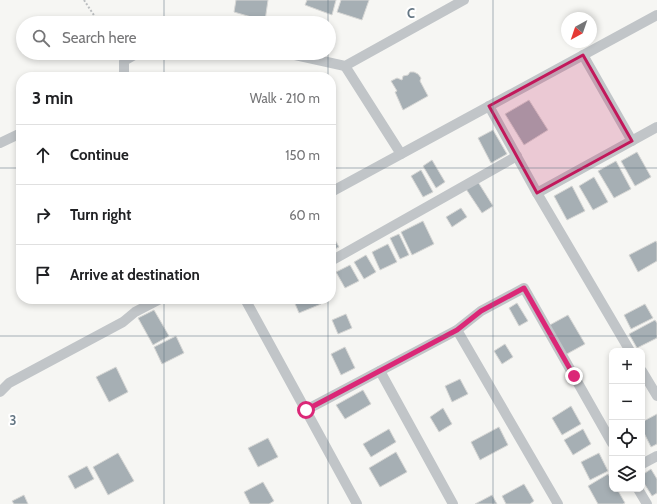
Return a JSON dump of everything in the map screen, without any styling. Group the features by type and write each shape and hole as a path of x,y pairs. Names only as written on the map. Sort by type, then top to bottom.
{"street":[{"path":"318,60 345,66 464,0"},
{"path":"336,189 657,15"},
{"path":"583,55 632,141"},
{"path":"124,72 124,61 126,60"},
{"path":"345,66 401,154"},
{"path":"489,106 537,193 628,348"},
{"path":"537,193 657,127"},
{"path":"0,143 16,135"},
{"path":"336,258 517,156"},
{"path":"306,410 457,330 481,311 524,288 609,438"},
{"path":"0,392 9,383 123,322 135,312 150,304"},
{"path":"248,304 357,504"},
{"path":"457,330 558,504"},
{"path":"380,371 453,504"},
{"path":"645,376 657,396"},
{"path":"645,462 657,456"},
{"path":"640,492 646,504"}],"path":[{"path":"84,0 94,16"}],"highlighted area":[{"path":"583,55 632,141 537,193 489,106"}],"building":[{"path":"236,0 268,0 266,16 248,16 234,12"},
{"path":"307,0 336,0 332,15 305,5"},
{"path":"341,0 369,0 362,20 337,12"},
{"path":"410,72 418,74 421,78 420,81 428,96 403,110 395,92 397,91 391,81 397,78 402,80 403,76 408,75"},
{"path":"529,100 548,130 524,145 505,114"},
{"path":"493,130 507,154 491,163 478,138"},
{"path":"637,152 651,177 635,186 621,161"},
{"path":"432,160 445,182 436,188 423,166"},
{"path":"616,161 631,189 614,198 598,171"},
{"path":"421,170 433,192 423,197 411,176"},
{"path":"594,177 608,202 593,210 579,186"},
{"path":"478,182 493,206 482,213 466,189"},
{"path":"572,186 585,211 567,220 554,196"},
{"path":"461,208 467,217 452,227 446,217"},
{"path":"423,221 434,244 412,255 401,232"},
{"path":"399,234 409,255 400,259 390,238"},
{"path":"656,241 657,261 638,272 629,255"},
{"path":"336,242 339,247 336,248"},
{"path":"388,244 397,262 380,270 372,252"},
{"path":"366,255 376,272 364,279 354,262"},
{"path":"350,265 359,281 345,288 336,272"},
{"path":"517,303 528,321 519,326 509,308"},
{"path":"295,304 321,304 299,313"},
{"path":"645,304 653,318 631,329 624,315"},
{"path":"154,310 169,336 153,345 138,318"},
{"path":"346,314 352,328 338,334 332,320"},
{"path":"568,315 585,344 565,355 548,326"},
{"path":"655,320 657,323 657,338 637,348 629,334"},
{"path":"176,336 184,353 162,364 154,347"},
{"path":"505,344 513,357 502,364 494,351"},
{"path":"345,347 355,368 341,375 331,354"},
{"path":"116,367 128,392 109,402 96,377"},
{"path":"460,379 468,394 452,402 445,386"},
{"path":"363,390 371,404 345,419 336,405"},
{"path":"571,406 581,424 562,435 552,418"},
{"path":"443,408 452,424 439,432 430,417"},
{"path":"657,414 657,444 651,447 645,435 645,420"},
{"path":"499,427 508,445 480,460 471,442"},
{"path":"389,429 396,442 371,457 363,444"},
{"path":"583,429 591,444 573,455 564,440"},
{"path":"268,438 278,457 258,467 248,448"},
{"path":"396,452 407,472 380,487 369,468"},
{"path":"118,453 134,481 108,495 93,467"},
{"path":"599,453 608,471 590,480 581,462"},
{"path":"87,466 94,479 75,489 68,476"},
{"path":"651,469 657,479 657,493 652,496 645,485 645,473"},
{"path":"608,474 609,492 619,492 625,503 598,504 588,486"},
{"path":"263,482 274,501 269,504 250,504 244,492"},
{"path":"524,484 534,501 530,504 506,504 502,496"},
{"path":"24,495 28,504 14,504 12,501"},
{"path":"492,495 497,504 475,504"}],"route":[{"path":"306,410 457,330 481,311 524,288 574,376"}]}
